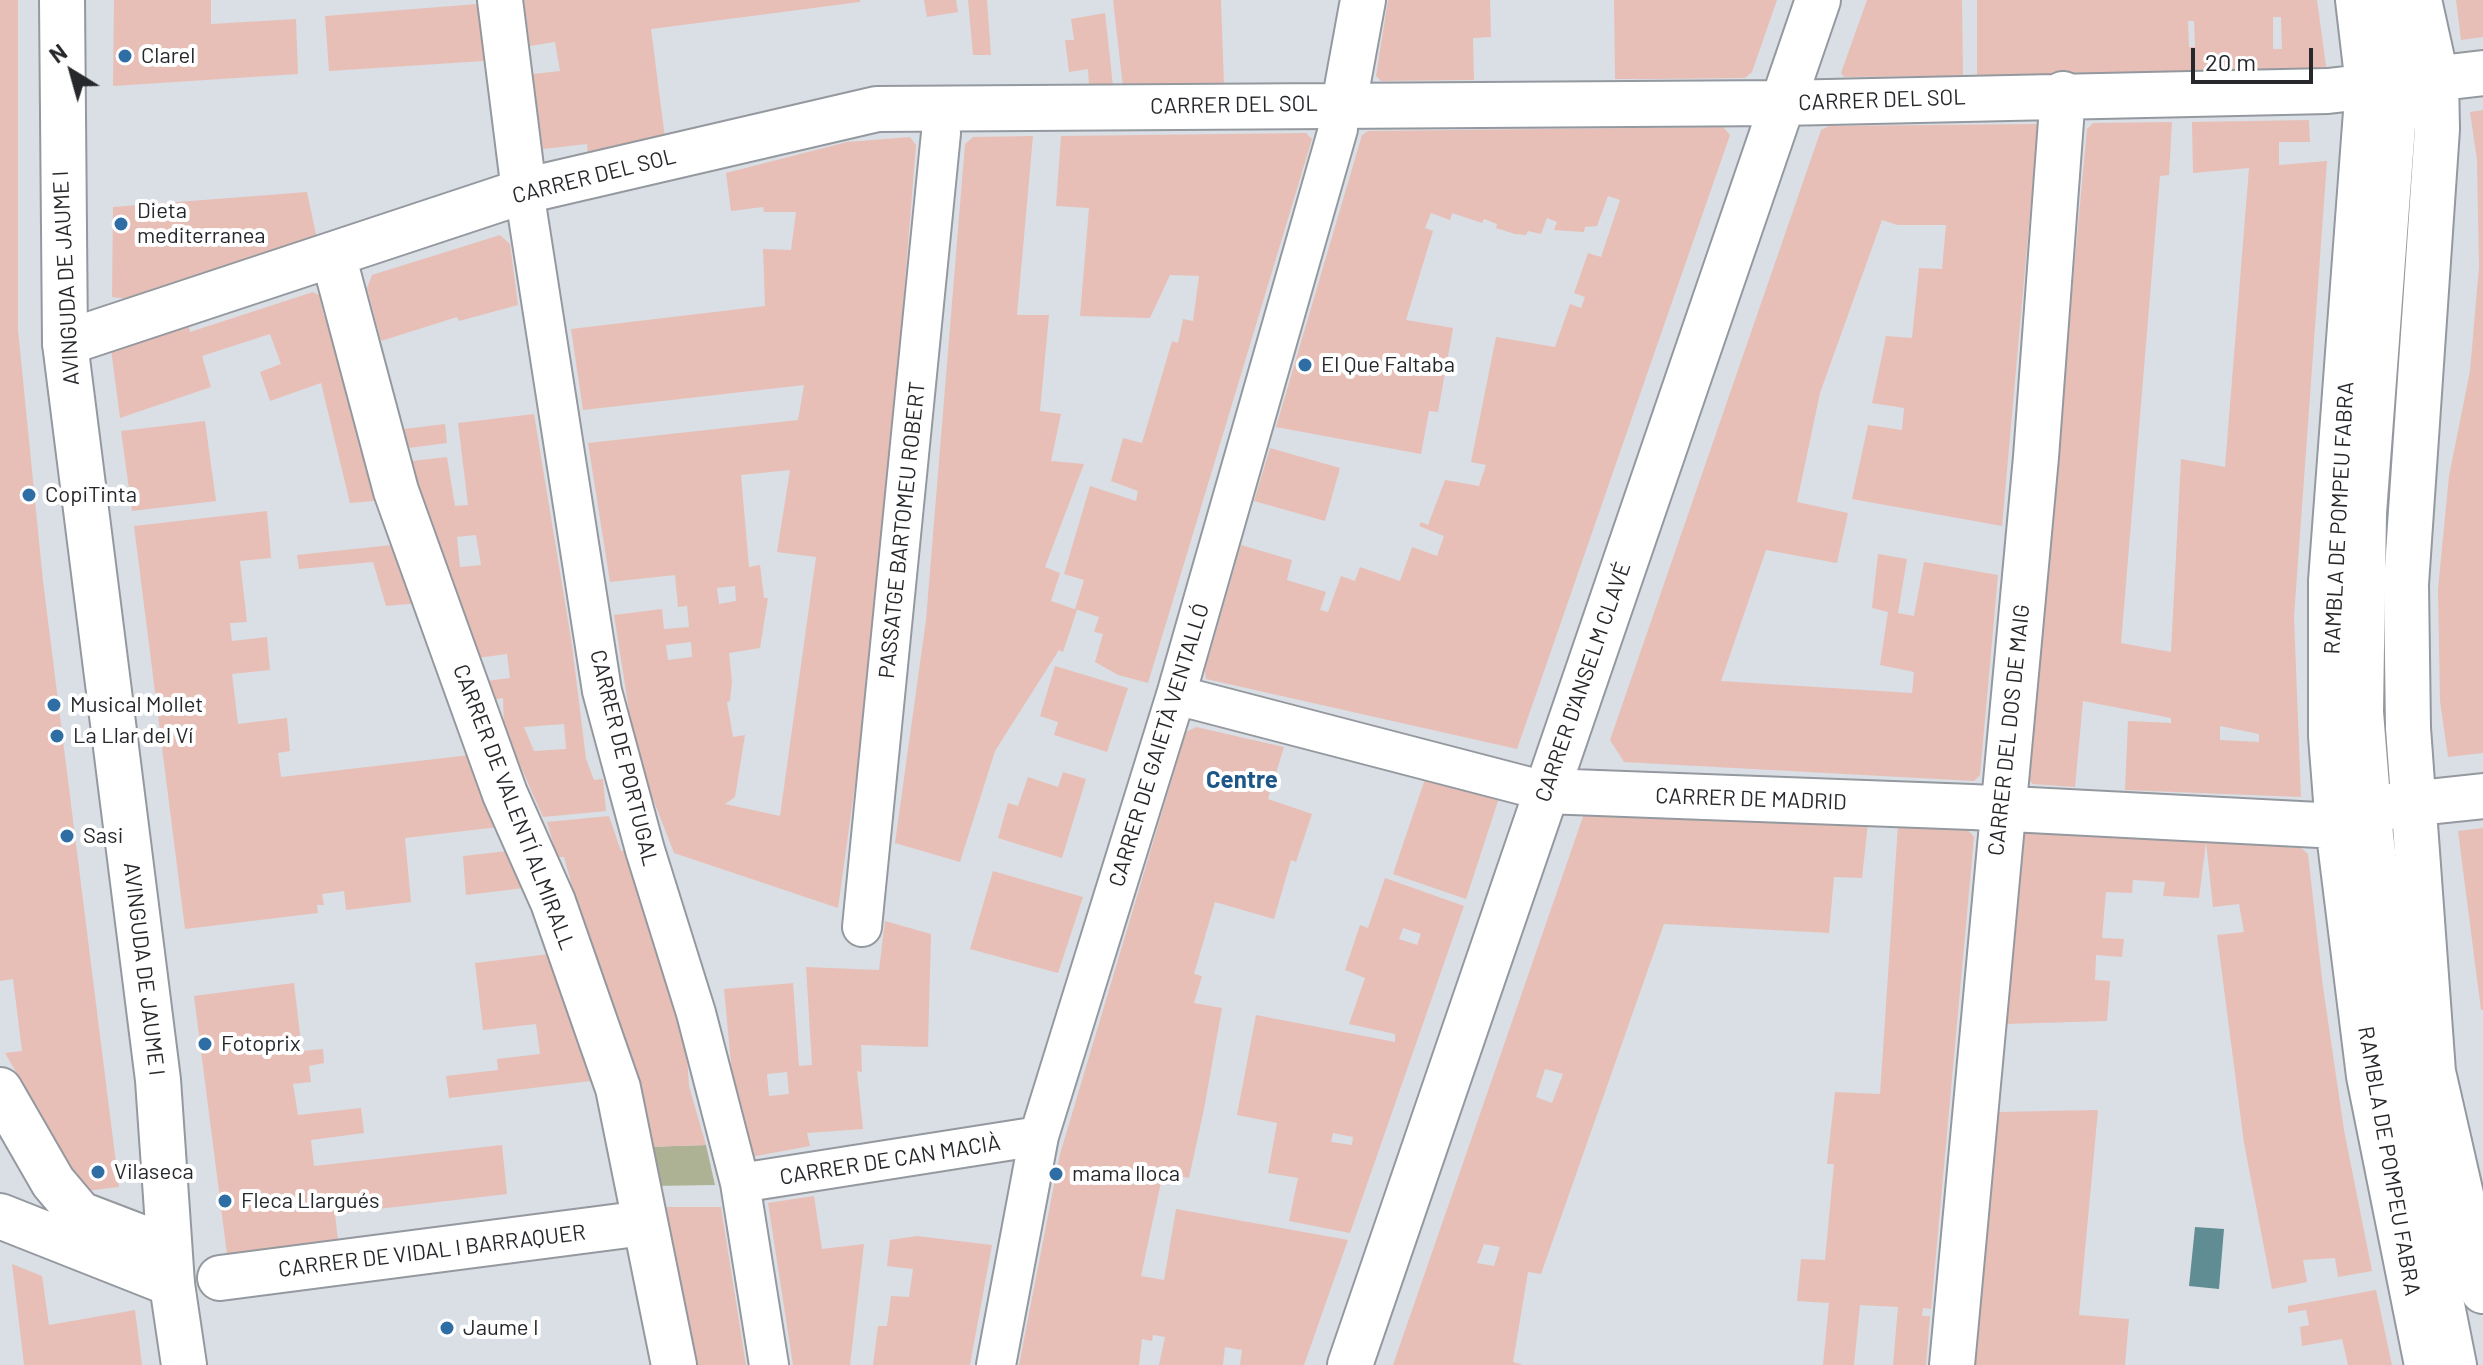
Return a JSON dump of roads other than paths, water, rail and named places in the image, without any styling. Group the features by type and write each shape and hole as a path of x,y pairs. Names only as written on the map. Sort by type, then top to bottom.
{"street":[{"name":"AVINGUDA DE JAUME I","path":"62,0 65,343 158,1080 172,1284 184,1365"},
{"name":"CARRER DE PORTUGAL","path":"500,0 524,191 602,691 645,850 696,1013 740,1183 769,1365"},
{"name":"CARRER DE GAIETÀ VENTALLÓ","path":"996,1365 1039,1136 1176,695 1341,116 1363,0"},
{"name":"CARRER D'ANSELM CLAVÉ","path":"1350,1365 1818,0"},
{"name":"RAMBLA DE POMPEU FABRA","path":"2358,0 2400,81 2437,129 2406,584 2408,728 2433,1072 2483,1291"},
{"name":"RAMBLA DE POMPEU FABRA","path":"2385,0 2400,81"},
{"name":"RAMBLA DE POMPEU FABRA","path":"2419,0 2400,81 2331,581 2331,736 2355,818 2415,1154 2457,1365"},
{"name":"CARRER DEL SOL","path":"65,343 524,191 877,109 1341,116 2063,94 2328,91 2483,73"},
{"name":"CARRER DEL DOS DE MAIG","path":"1952,1365 2001,808 2036,457 2063,94"},
{"name":"PASSATGE BARTOMEU ROBERT","path":"862,927 941,133"},
{"name":"CARRER DE VALENTÍ ALMIRALL","path":"333,255 396,491 505,794 553,902 618,1088 674,1365"},
{"name":"CARRER DE MADRID","path":"1176,695 1545,791 2355,818 2414,804 2483,796"},
{"name":"RAMBLA DE POMPEU FABRA","path":"2355,818 2369,1076 2427,1365"},
{"path":"0,1090 53,1182 80,1214 148,1240 172,1284"},
{"name":"CARRER DE CAN MACIÀ","path":"740,1183 1039,1136"},
{"path":"53,1182 11,1221 172,1284"},
{"name":"CARRER DE VIDAL I BARRAQUER","path":"220,1278 644,1223"}],"water":[{"path":"2195,1227 2224,1229 2219,1289 2189,1286"}],"place":[{"name":"Clarel","path":"125,56"},
{"name":"Dieta mediterranea","path":"121,224"},
{"name":"El Que Faltaba","path":"1305,365"},
{"name":"CopiTinta","path":"29,495"},
{"name":"Musical Mollet","path":"54,705"},
{"name":"La Llar del Ví","path":"57,736"},
{"name":"Sasi","path":"67,836"},
{"name":"Fotoprix","path":"205,1044"},
{"name":"Vilaseca","path":"98,1172"},
{"name":"mama lloca","path":"1056,1174"},
{"name":"Fleca Llargués","path":"225,1201"},
{"name":"Jaume I","path":"447,1328"}],"district":[{"name":"Centre","path":"1242,780"}]}
